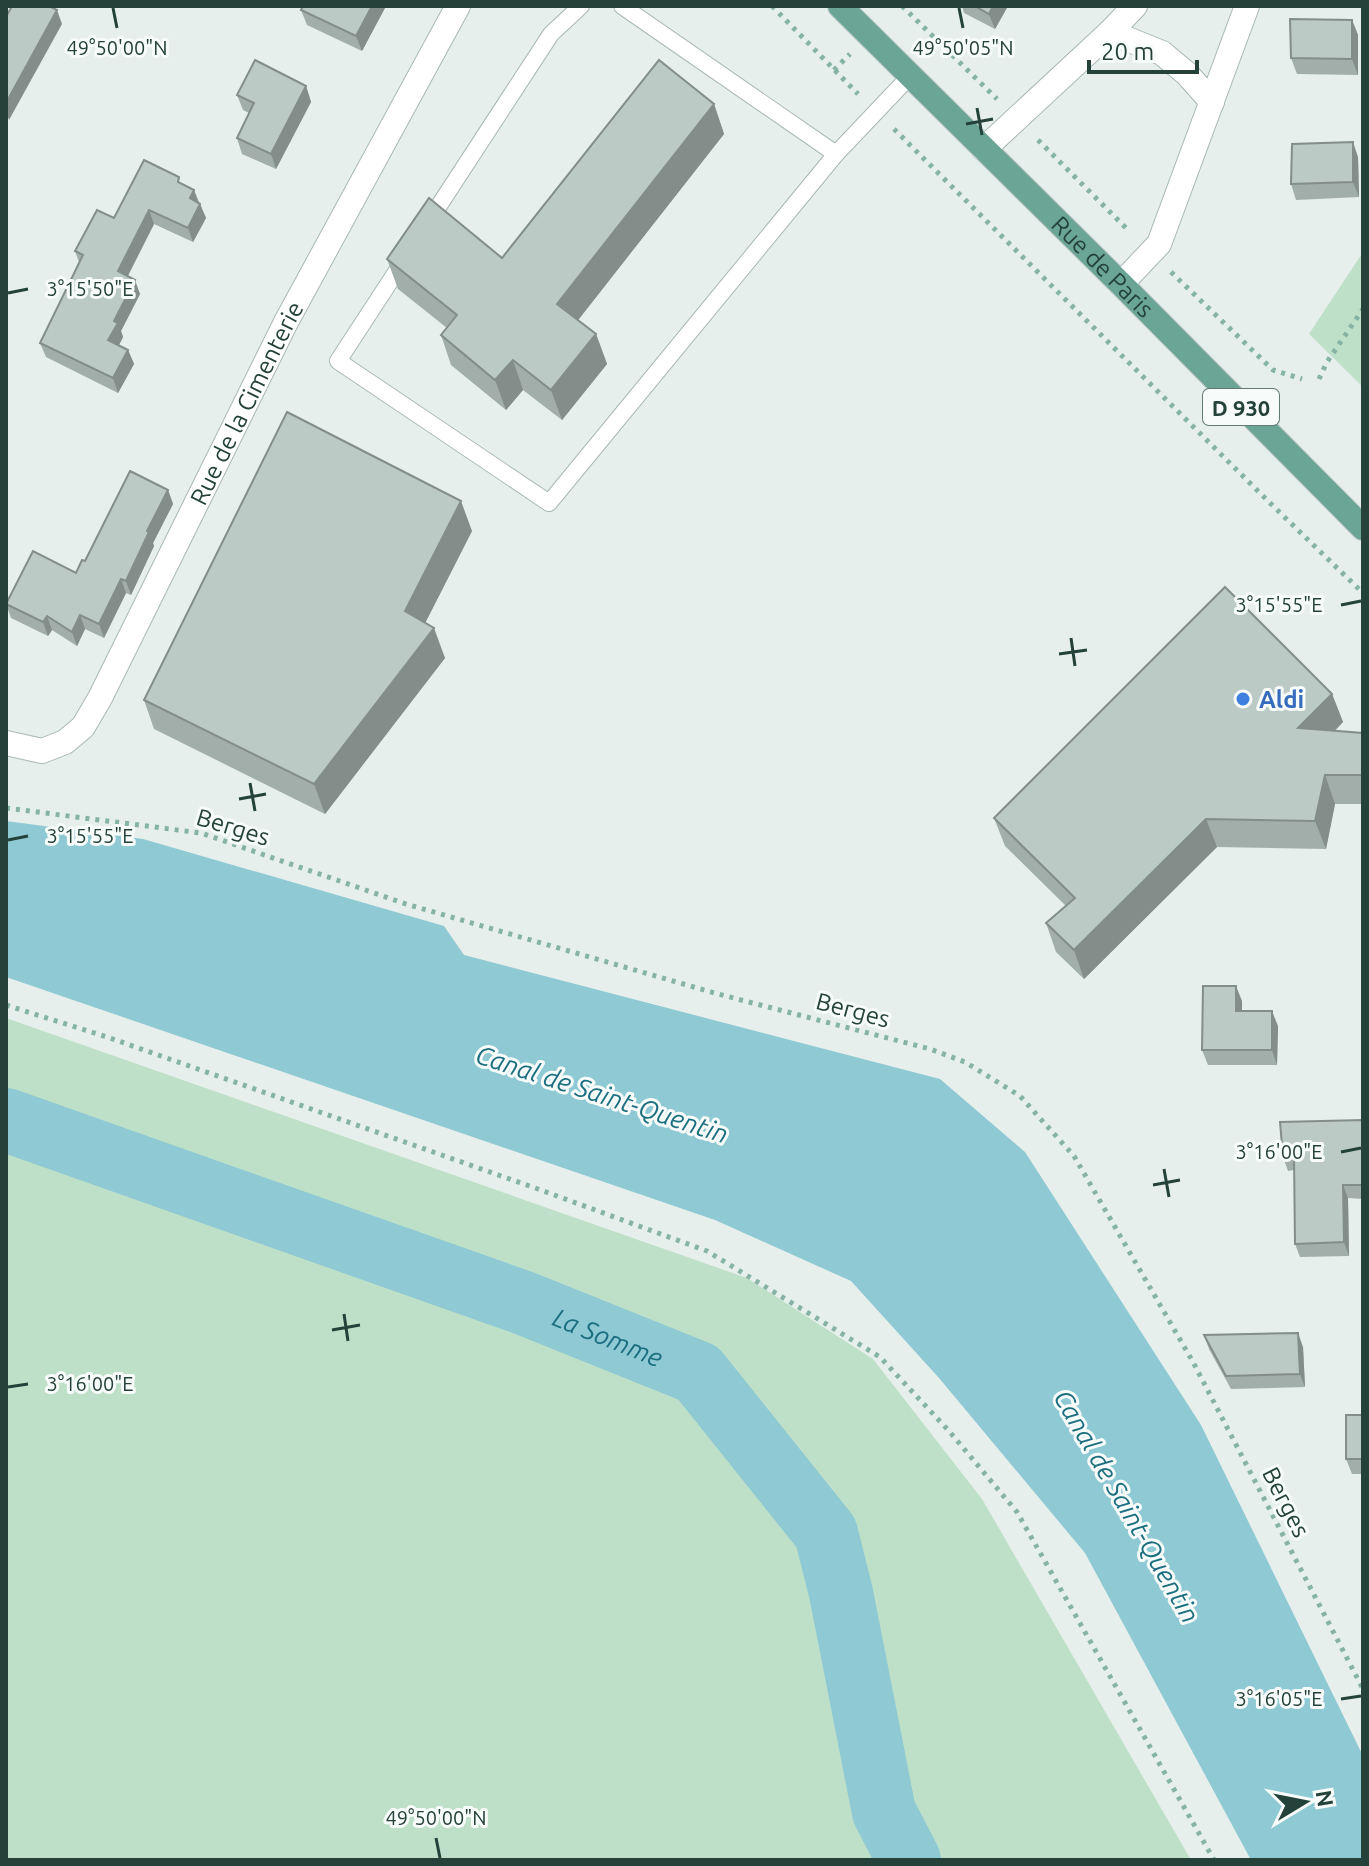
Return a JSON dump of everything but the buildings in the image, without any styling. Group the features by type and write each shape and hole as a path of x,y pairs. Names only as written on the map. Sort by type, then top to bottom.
{"main road":[{"name":"Rue de Paris","path":"840,6 1363,528"}],"street":[{"name":"Rue de la Cimenterie","path":"6,743 42,751 65,742 83,727 286,322 458,6"},
{"path":"984,149 1135,6"},
{"path":"1121,284 1159,244 1247,6"},
{"path":"1110,32 1162,53 1187,74 1212,102"}],"lane":[{"path":"581,6 551,34 338,361 549,503 836,154 910,76"},
{"path":"622,6 836,154"}],"path":[{"path":"772,6 1363,593"},
{"path":"902,6 1150,253 1273,370 1302,379"},
{"path":"1319,379 1363,309"},
{"name":"Berges","path":"6,808 201,833 406,904 718,994 930,1049 965,1062 1020,1096 1074,1156 1193,1362 1363,1689"},
{"path":"6,1005 110,1038 707,1251 880,1357 949,1431 1017,1512 1214,1860"}],"green space":[{"path":"1363,252 1363,387 1309,334"},
{"path":"6,1018 747,1278 873,1359 982,1499 1191,1860 6,1860"}],"water":[{"name":"Canal de Saint-Quentin","path":"6,821 143,839 444,926 464,955 940,1079 1025,1152 1201,1425 1363,1756 1363,1860 1251,1860 1085,1553 939,1378 851,1281 715,1220 6,977"}],"waterway":[{"name":"La Somme","path":"6,1120 524,1303 698,1373 826,1533 841,1593 884,1812 909,1860"}],"place":[{"name":"Aldi","path":"1243,699"}]}
